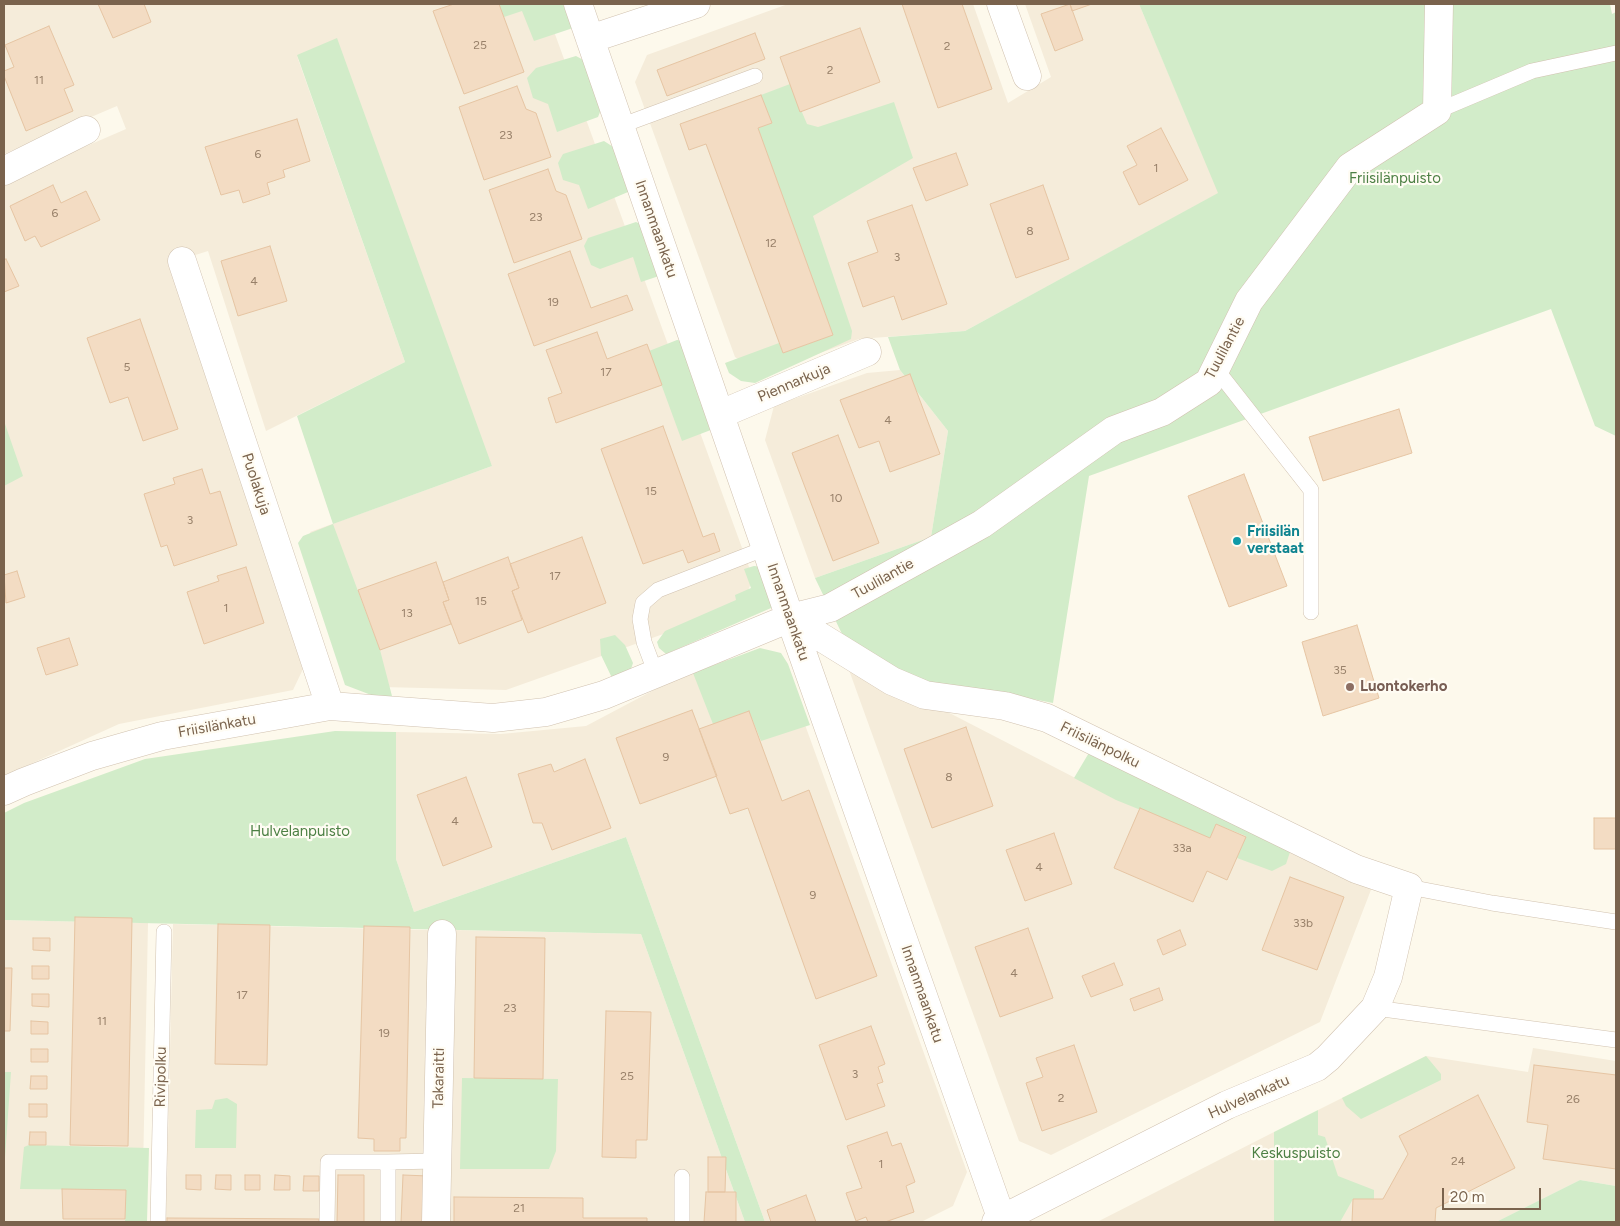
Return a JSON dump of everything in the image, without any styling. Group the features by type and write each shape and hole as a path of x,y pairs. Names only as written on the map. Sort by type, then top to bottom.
{"street":[{"name":"Innanmaankatu","path":"578,4 999,1221"},
{"path":"590,39 696,4"},
{"path":"1001,4 1027,76"},
{"path":"1437,112 1439,4"},
{"name":"Tuulilantie","path":"656,674 790,618 830,608 982,524 1114,430 1162,412 1209,382 1249,301 1350,167 1437,112"},
{"path":"4,171 86,130"},
{"name":"Puolakuja","path":"182,261 330,706"},
{"name":"Piennarkuja","path":"721,414 867,352"},
{"name":"Friisilänpolku","path":"790,618 892,681 924,695 1005,706 1047,718 1356,869 1409,887"},
{"name":"Friisilänkatu","path":"4,792 24,782 92,756 162,736 330,706 493,718 546,712 604,695 656,674"},
{"name":"Hulvelankatu","path":"999,1221 1227,1105 1317,1067 1328,1058 1374,1008 1388,976 1409,887"},
{"name":"Takaraitti","path":"436,1222 442,934"}],"lane":[{"path":"1437,112 1532,71 1616,53"},
{"path":"620,126 755,76"},
{"path":"1216,369 1311,490 1311,612"},
{"path":"656,674 644,642 640,619 643,603 658,590 766,548"},
{"path":"1409,887 1492,903 1616,922"},
{"name":"Rivipolku","path":"158,1222 164,932"},
{"path":"1374,1008 1616,1040"},
{"path":"327,1222 328,1162 437,1161"},
{"path":"388,1162 388,1222"},
{"path":"682,1176 682,1222"}],"shaded area":[{"path":"4,4 544,4 753,578 742,606 506,690 382,687 355,670 310,532 492,466 297,56 405,362 266,431 208,251 170,263 303,669 293,690 119,724 4,776 4,182 126,129 117,106 4,154"},
{"path":"788,4 973,4 1008,103 1051,77 1025,4 1139,4 1219,193 965,331 859,339 762,374 735,357 635,82 647,55"},
{"path":"900,370 948,431 931,537 815,578 765,440 774,406 867,373"},
{"path":"779,653 967,1172 953,1206 921,1222 765,1222 626,837 414,912 396,859 396,732 501,734 586,726 705,663"},
{"path":"845,659 1116,799 1242,821 1374,882 1320,1022 1051,1155 1019,1141"},
{"path":"4,920 148,923 142,1222 4,1222"},
{"path":"173,924 430,930 424,1222 166,1222"},
{"path":"455,930 641,934 745,1222 449,1222"},
{"path":"1533,1048 1616,1061 1616,1186 1580,1180 1496,1222 1318,1222 1318,1110 1426,1056 1528,1072"},
{"path":"1274,1132 1274,1222 1097,1222"}],"green space":[{"path":"499,4 563,4 573,28 534,41 522,11 504,17"},
{"name":"Friisilänpuisto","path":"1139,4 1610,4 1612,14 1616,12 1616,436 1595,426 1551,309 1089,476 1053,703 1007,694 962,690 914,678 843,636 815,578 931,537 948,431 900,370 888,337 965,331 1218,193"},
{"path":"337,38 492,466 333,524 297,416 405,362 297,55"},
{"path":"576,56 587,62 602,107 598,117 557,132 548,104 533,98 527,78 536,68"},
{"path":"790,84 807,124 818,127 894,102 913,158 813,216 852,331 851,339 755,383 741,381 729,373 725,363 779,343 783,353 833,335 758,128 772,123 761,95"},
{"path":"604,141 618,150 631,187 628,192 588,209 579,185 563,180 558,163 563,154"},
{"path":"636,222 645,226 659,276 641,282 633,257 600,269 591,265 584,246 588,238"},
{"path":"677,340 685,341 716,428 682,441 649,351"},
{"path":"4,421 23,476 4,486"},
{"path":"333,524 380,650 392,696 379,698 345,685 298,543 303,536"},
{"path":"754,566 765,567 773,588 771,608 666,654 659,648 657,642 665,631 736,600 735,595 751,588 744,569"},
{"path":"615,635 625,645 633,663 629,675 613,680 601,655 600,639"},
{"path":"760,648 781,653 788,664 810,725 761,741 749,711 713,724 693,673"},
{"name":"Hulvelanpuisto","path":"335,731 396,732 396,859 414,912 626,837 765,1222 745,1222 641,934 4,920 4,813 24,803 145,759"},
{"path":"1090,751 1284,842 1290,852 1286,864 1272,871 1237,858 1246,836 1216,824 1210,838 1116,800 1074,778"},
{"path":"1426,1056 1441,1074 1441,1080 1361,1119 1346,1106 1342,1098"},
{"path":"4,1072 11,1072 4,1172"},
{"path":"462,1078 558,1079 556,1151 549,1169 460,1169"},
{"path":"227,1098 237,1104 236,1148 195,1148 196,1110 212,1109 215,1100"},
{"name":"Keskuspuisto","path":"1318,1110 1318,1135 1325,1137 1338,1176 1374,1190 1374,1199 1353,1199 1340,1222 1274,1222 1274,1132"},
{"path":"29,1145 149,1148 147,1222 125,1222 126,1190 20,1189 24,1147"},
{"path":"1580,1180 1616,1186 1616,1222 1496,1222"}],"building":[{"path":"98,4 144,4 151,22 113,38"},
{"path":"454,4 499,4 524,72 464,94 433,11"},
{"path":"902,4 962,4 992,89 938,108"},
{"path":"1070,4 1092,4 1072,11"},
{"path":"1070,4 1083,40 1055,51 1041,14"},
{"path":"49,26 74,85 64,89 73,111 26,131 4,76 4,71 14,67 5,45"},
{"path":"860,28 880,82 800,112 780,57"},
{"path":"755,33 765,59 667,96 657,70"},
{"path":"517,86 526,109 536,113 551,157 484,180 459,107"},
{"path":"761,95 772,123 758,128 833,335 783,353 706,144 689,150 680,124"},
{"path":"297,119 310,161 283,170 285,177 267,183 270,194 243,203 239,190 221,195 205,147"},
{"path":"1161,128 1188,180 1139,205 1123,172 1137,165 1127,146"},
{"path":"956,153 968,185 926,201 913,168"},
{"path":"548,169 556,191 566,195 582,239 514,263 489,190"},
{"path":"53,185 61,203 86,191 100,220 41,247 35,236 25,241 10,206"},
{"path":"1043,185 1069,259 1016,278 990,204"},
{"path":"912,205 947,304 902,320 894,296 863,307 848,263 878,252 867,221"},
{"path":"270,246 287,301 238,316 221,261"},
{"path":"570,251 591,308 627,295 633,310 534,346 508,274"},
{"path":"6,259 19,286 4,292 4,260"},
{"path":"140,319 178,429 143,441 128,397 110,403 87,338"},
{"path":"597,332 607,359 647,344 662,385 556,423 548,398 562,393 546,350"},
{"path":"910,374 940,454 890,472 879,441 859,448 840,400"},
{"path":"1399,409 1412,453 1323,481 1309,437"},
{"path":"663,426 703,537 714,533 720,551 688,563 683,550 643,564 601,449"},
{"path":"838,435 879,543 833,561 792,453"},
{"path":"202,469 210,494 220,491 237,545 174,566 167,545 161,547 144,494 175,484 173,478"},
{"name":"Friisilän verstaat","path":"1244,474 1287,586 1229,607 1188,496"},
{"path":"582,537 606,603 528,633 512,591 519,588 510,564"},
{"path":"508,557 519,588 512,591 522,620 459,644 443,602 449,600 443,582"},
{"path":"436,562 449,600 443,602 451,624 380,650 358,590"},
{"path":"246,567 264,623 204,644 187,592 219,581 217,576"},
{"path":"17,571 25,597 6,603 4,575"},
{"path":"1357,625 1379,698 1323,716 1302,642"},
{"path":"69,638 78,665 46,675 37,648"},
{"path":"692,710 717,776 640,804 616,738"},
{"path":"749,711 782,801 809,790 877,976 816,999 748,808 730,814 699,729"},
{"path":"966,727 993,806 932,828 904,749"},
{"path":"585,759 611,828 552,850 542,823 533,823 518,774 551,764 554,772"},
{"path":"466,777 492,847 443,866 417,795"},
{"path":"1140,808 1210,838 1216,824 1246,837 1227,880 1207,871 1193,902 1114,868"},
{"path":"1594,818 1616,818 1616,849 1594,849"},
{"path":"1054,833 1072,884 1025,901 1006,850"},
{"path":"1290,877 1344,897 1317,970 1262,950"},
{"path":"75,917 132,918 128,1146 70,1145"},
{"path":"218,924 270,925 267,1065 215,1064"},
{"path":"364,926 410,927 406,1138 400,1138 400,1151 374,1151 374,1139 358,1138"},
{"path":"1028,928 1053,998 1000,1017 975,947"},
{"path":"1180,930 1186,945 1163,955 1157,940"},
{"path":"476,937 545,938 543,1079 474,1078"},
{"path":"33,938 50,938 50,951 33,950"},
{"path":"1114,963 1123,985 1091,997 1082,976"},
{"path":"32,966 49,966 49,979 32,979"},
{"path":"4,968 12,968 10,1031 4,1031"},
{"path":"1159,988 1163,1000 1134,1011 1130,999"},
{"path":"32,994 49,994 49,1007 32,1006"},
{"path":"606,1011 651,1012 647,1140 636,1140 636,1158 602,1157"},
{"path":"31,1021 48,1022 48,1034 31,1034"},
{"path":"871,1026 885,1064 878,1067 883,1082 877,1084 885,1106 846,1120 819,1045"},
{"path":"1074,1045 1097,1112 1042,1131 1026,1083 1043,1077 1036,1058"},
{"path":"31,1049 48,1049 48,1062 31,1062"},
{"path":"1534,1065 1616,1075 1616,1169 1543,1159 1548,1125 1527,1122"},
{"path":"31,1076 47,1076 47,1089 30,1089"},
{"path":"1478,1095 1515,1168 1436,1208 1435,1222 1352,1222 1353,1199 1383,1199 1408,1154 1399,1136"},
{"path":"29,1104 47,1104 47,1117 29,1117"},
{"path":"30,1132 46,1132 46,1145 29,1145"},
{"path":"887,1132 892,1146 901,1143 915,1182 906,1186 914,1212 885,1222 868,1222 866,1217 856,1221 846,1193 862,1188 847,1146"},
{"path":"708,1157 726,1157 725,1192 708,1192"},
{"path":"186,1175 201,1175 201,1190 186,1189"},
{"path":"216,1175 231,1175 231,1190 215,1189"},
{"path":"245,1175 260,1175 260,1190 245,1190"},
{"path":"275,1175 290,1176 290,1190 274,1190"},
{"path":"338,1175 364,1175 364,1222 337,1222"},
{"path":"403,1175 428,1176 426,1222 401,1222"},
{"path":"304,1176 319,1176 319,1191 303,1191"},
{"path":"62,1189 126,1190 125,1219 63,1219"},
{"path":"706,1192 736,1192 736,1222 704,1222"},
{"path":"806,1195 816,1222 771,1222 767,1210"},
{"path":"454,1197 583,1198 583,1218 647,1218 647,1222 454,1222"},
{"path":"167,1218 319,1219 319,1222 167,1222"}],"place":[{"name":"Friisilän verstaat","path":"1237,541"},
{"name":"Luontokerho","path":"1350,687"}]}
